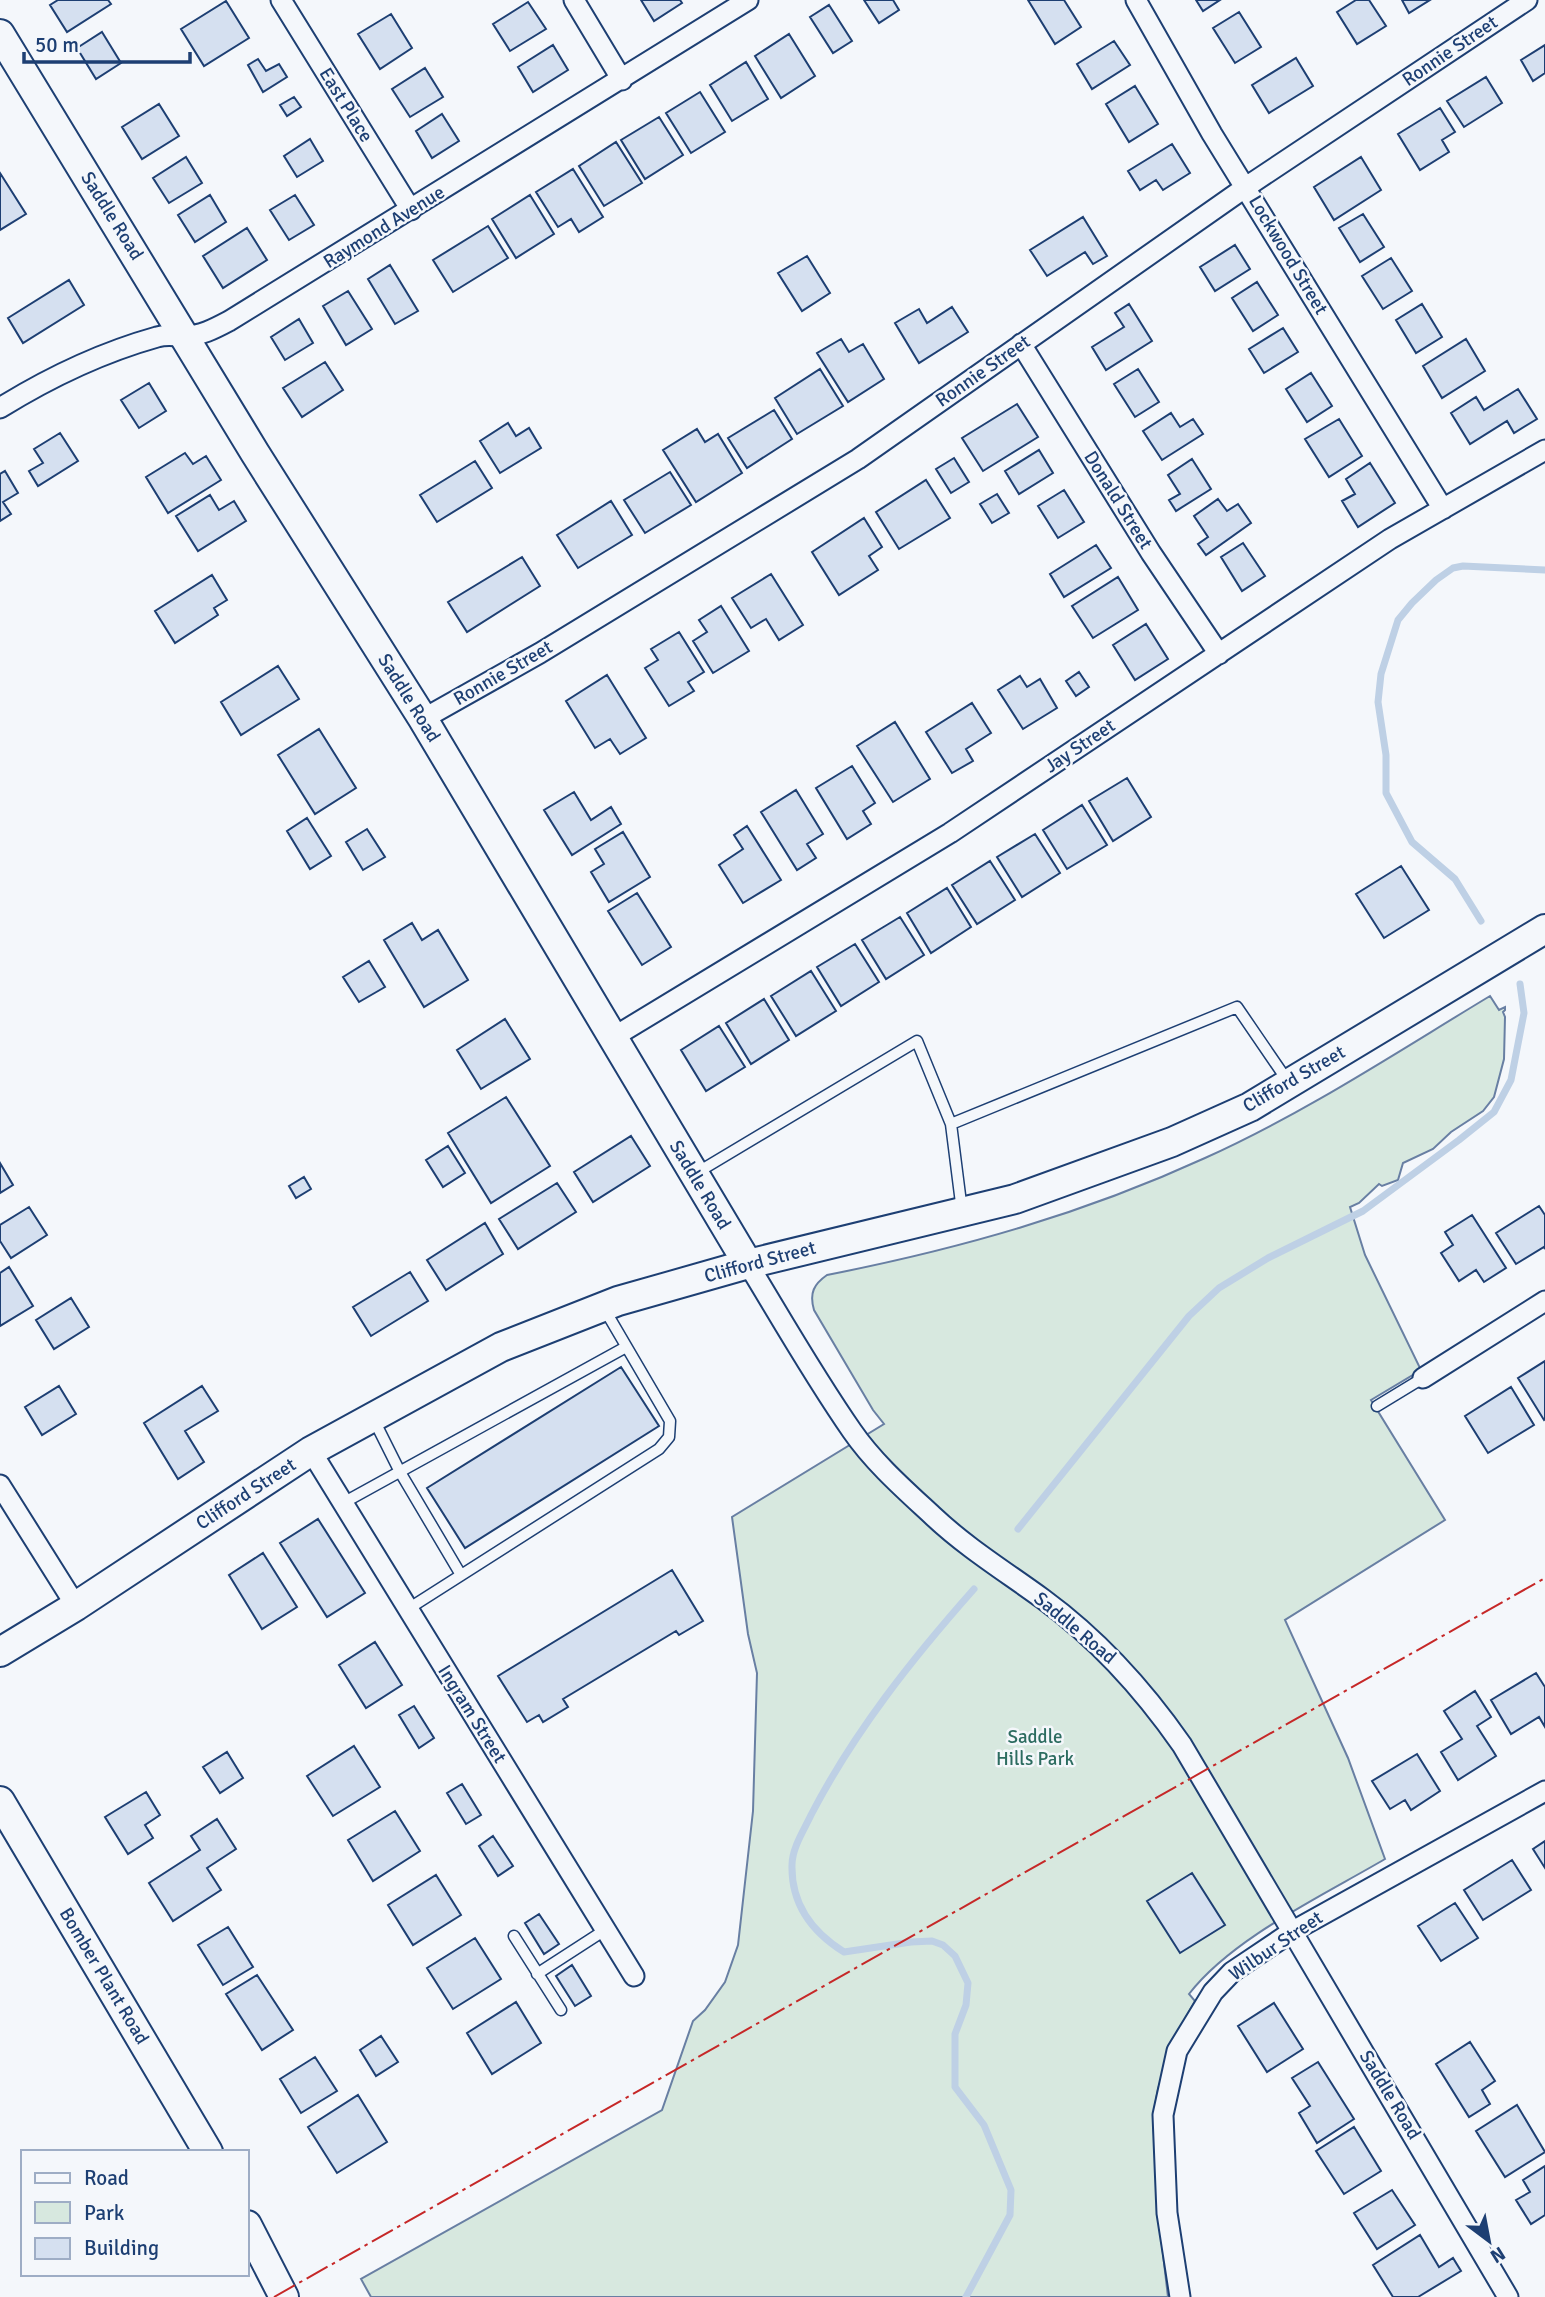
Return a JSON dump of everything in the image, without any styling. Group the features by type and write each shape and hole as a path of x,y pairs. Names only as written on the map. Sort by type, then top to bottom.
{"street":[{"name":"East Place","path":"281,0 411,210"},
{"path":"574,0 622,80"},
{"name":"Raymond Avenue","path":"0,408 48,379 112,350 162,335 205,333 229,321 748,0"},
{"name":"Lockwood Street","path":"1136,0 1212,134 1443,509"},
{"name":"Ronnie Street","path":"423,719 540,653 858,459 1246,187 1527,0"},
{"name":"Saddle Road","path":"0,34 255,453 423,719 748,1264 853,1433 934,1518 984,1559 1044,1600 1106,1651 1131,1678 1182,1745 1508,2297"},
{"name":"Donald Street","path":"1021,344 1151,553 1219,654"},
{"name":"Jay Street","path":"612,1038 950,833 1390,539 1545,450"},
{"name":"Clifford Street","path":"0,1652 76,1606 311,1451 501,1347 603,1307 748,1264 1015,1199 1172,1142 1251,1107 1545,929"},
{"path":"1423,1378 1545,1301"},
{"name":"Ingram Street","path":"311,1451 634,1976"},
{"path":"0,1485 76,1606"},
{"name":"Wilbur Street","path":"1180,2297 1167,2213 1163,2115 1177,2051 1213,1992 1232,1972 1293,1931 1545,1790"},
{"name":"Bomber Plant Road","path":"0,1801 207,2150"},
{"path":"248,2227 284,2297"}],"lane":[{"path":"951,1124 1237,1007 1289,1083"},
{"path":"694,1174 917,1041 951,1124 962,1212"},
{"path":"408,1609 659,1449 669,1437 670,1421 603,1307"},
{"path":"343,1503 626,1347"},
{"path":"1377,1406 1423,1378"},
{"path":"372,1416 400,1472 461,1575"},
{"path":"537,1974 605,1930"},
{"path":"514,1936 561,2010"}],"green space":[{"name":"Saddle Hills Park","path":"1490,996 1499,1010 1505,1007 1504,1059 1494,1097 1483,1111 1451,1132 1433,1149 1403,1163 1398,1180 1382,1186 1379,1184 1359,1203 1350,1207 1365,1255 1421,1370 1371,1400 1445,1520 1285,1620 1348,1758 1385,1859 1254,1936 1229,1954 1189,1994 1195,2001 1175,2037 1158,2089 1153,2116 1158,2211 1168,2297 371,2297 361,2279 662,2110 693,2021 705,2010 725,1982 738,1945 753,1811 757,1673 748,1634 732,1517 884,1424 814,1310 812,1294 819,1282 827,1275 925,1254 1020,1228 1159,1178 1279,1122"}],"building":[{"path":"58,0 108,0 111,4 67,32 50,5"},
{"path":"641,0 680,0 682,3 654,21"},
{"path":"864,0 893,0 899,10 879,23"},
{"path":"1028,0 1064,0 1081,27 1055,44"},
{"path":"1196,0 1220,0 1203,11"},
{"path":"1356,0 1369,0 1386,26 1357,44 1337,12"},
{"path":"1402,0 1430,0 1409,13"},
{"path":"226,1 249,38 204,66 181,29"},
{"path":"528,2 546,29 510,51 493,24"},
{"path":"829,5 852,41 833,53 810,17"},
{"path":"1239,12 1261,47 1235,63 1213,28"},
{"path":"391,14 412,48 380,69 358,34"},
{"path":"102,32 121,63 96,79 77,48"},
{"path":"789,34 815,76 781,98 755,56"},
{"path":"1114,41 1130,65 1092,89 1077,64"},
{"path":"553,45 568,70 533,92 518,67"},
{"path":"1545,45 1545,73 1533,81 1521,60"},
{"path":"1296,58 1313,86 1269,113 1252,85"},
{"path":"258,59 266,71 279,64 287,77 263,92 248,65"},
{"path":"746,62 768,99 732,121 710,85"},
{"path":"425,68 443,97 410,117 392,89"},
{"path":"1486,77 1502,103 1464,127 1447,101"},
{"path":"1135,86 1158,124 1129,142 1106,104"},
{"path":"700,92 725,132 691,153 666,113"},
{"path":"294,97 301,107 287,116 280,105"},
{"path":"159,104 179,136 142,159 122,127"},
{"path":"1440,108 1455,132 1442,140 1449,152 1420,170 1398,134"},
{"path":"442,114 459,141 432,158 416,131"},
{"path":"659,117 683,155 645,179 621,140"},
{"path":"310,139 323,161 297,177 284,156"},
{"path":"616,142 642,183 604,206 579,166"},
{"path":"1172,144 1190,173 1163,190 1156,180 1140,190 1128,171"},
{"path":"186,157 202,183 169,203 153,178"},
{"path":"1361,157 1381,190 1334,220 1314,187"},
{"path":"573,169 603,217 579,232 571,219 558,227 536,192"},
{"path":"0,173 26,214 0,230"},
{"path":"210,195 226,222 195,242 178,215"},
{"path":"295,195 314,225 289,240 270,210"},
{"path":"530,195 554,234 516,258 492,219"},
{"path":"1363,214 1384,247 1360,262 1339,228"},
{"path":"1083,217 1107,256 1093,264 1085,252 1047,276 1030,250"},
{"path":"488,226 508,258 453,292 433,260"},
{"path":"247,228 267,260 223,288 203,256"},
{"path":"1235,245 1250,269 1215,291 1200,267"},
{"path":"807,256 830,293 802,311 778,273"},
{"path":"1391,258 1412,291 1383,309 1362,276"},
{"path":"390,265 418,311 395,324 368,279"},
{"path":"69,280 84,305 23,343 8,318"},
{"path":"1257,282 1278,315 1253,331 1232,298"},
{"path":"348,291 372,329 346,345 323,306"},
{"path":"1129,304 1152,341 1106,370 1092,347 1124,327 1115,313"},
{"path":"1422,304 1442,337 1416,353 1396,320"},
{"path":"952,307 968,332 919,363 895,323 919,309 927,323"},
{"path":"299,319 313,343 285,360 271,337"},
{"path":"1283,328 1298,352 1264,373 1249,349"},
{"path":"841,339 849,352 863,344 884,379 848,402 817,353"},
{"path":"1466,339 1485,371 1442,398 1423,366"},
{"path":"325,362 343,390 302,417 283,388"},
{"path":"820,369 843,406 797,434 775,398"},
{"path":"1138,369 1159,402 1135,417 1114,384"},
{"path":"1311,373 1332,406 1307,422 1286,389"},
{"path":"149,383 166,411 139,428 121,400"},
{"path":"1518,389 1537,419 1514,433 1507,421 1470,444 1451,413 1476,397 1484,410"},
{"path":"1017,404 1038,437 983,471 962,438"},
{"path":"774,410 792,439 747,468 728,438"},
{"path":"1171,413 1180,427 1193,419 1203,434 1162,460 1143,431"},
{"path":"1339,419 1362,456 1329,477 1305,439"},
{"path":"508,423 516,436 529,428 541,448 500,473 480,441"},
{"path":"697,429 705,442 718,434 742,473 696,502 663,450"},
{"path":"60,433 78,461 38,486 29,471 43,463 34,449"},
{"path":"1039,450 1053,473 1019,494 1005,471"},
{"path":"185,453 193,464 206,456 221,480 168,513 146,477"},
{"path":"954,458 969,482 951,493 936,469"},
{"path":"1192,459 1211,489 1176,511 1169,500 1180,494 1168,475"},
{"path":"475,461 492,488 437,522 420,495"},
{"path":"1370,463 1395,503 1358,527 1342,501 1355,494 1346,479"},
{"path":"5,471 18,493 3,502 11,514 0,521 0,474"},
{"path":"670,472 691,505 645,533 624,500"},
{"path":"926,480 950,518 899,549 876,512"},
{"path":"1064,490 1084,522 1058,538 1038,506"},
{"path":"997,494 1009,513 992,523 980,504"},
{"path":"210,495 219,510 234,501 246,521 198,551 176,516"},
{"path":"1218,499 1227,511 1238,504 1251,523 1206,555 1198,544 1208,537 1194,516"},
{"path":"611,501 632,535 578,568 557,535"},
{"path":"864,518 882,547 869,556 878,570 839,595 812,552"},
{"path":"1243,543 1265,576 1242,591 1221,557"},
{"path":"1096,545 1111,568 1064,597 1050,574"},
{"path":"522,557 540,586 467,632 448,602"},
{"path":"771,574 803,625 779,640 766,619 751,628 732,598"},
{"path":"212,575 227,600 214,608 218,615 175,643 155,611"},
{"path":"1118,577 1138,610 1093,638 1072,606"},
{"path":"721,606 749,651 713,673 693,641 707,632 699,620"},
{"path":"1146,624 1168,659 1135,680 1113,645"},
{"path":"679,632 704,672 688,682 694,691 669,706 645,668 658,660 651,649"},
{"path":"278,666 299,699 241,735 221,702"},
{"path":"1079,672 1089,687 1076,696 1066,681"},
{"path":"607,675 646,738 620,754 610,739 595,748 566,701"},
{"path":"1020,676 1027,687 1040,679 1057,708 1023,729 998,690"},
{"path":"972,703 991,733 966,749 973,761 952,773 926,732"},
{"path":"895,722 930,779 893,802 857,746"},
{"path":"319,729 356,788 315,814 278,755"},
{"path":"852,766 875,803 863,811 871,824 847,839 816,788"},
{"path":"1127,778 1151,817 1113,841 1089,801"},
{"path":"796,790 823,834 807,844 816,858 797,870 761,812"},
{"path":"574,792 591,820 611,807 621,824 572,855 544,810"},
{"path":"1082,805 1107,845 1067,869 1043,830"},
{"path":"307,818 331,856 310,869 287,831"},
{"path":"747,826 781,880 743,903 719,865 743,849 734,835"},
{"path":"367,829 385,857 363,870 346,842"},
{"path":"623,832 650,877 609,902 591,872 604,864 595,849"},
{"path":"1035,834 1060,873 1022,897 997,857"},
{"path":"990,861 1015,900 977,924 952,885"},
{"path":"1401,866 1429,910 1384,938 1356,894"},
{"path":"947,888 971,927 931,953 907,913"},
{"path":"637,893 671,947 642,965 608,911"},
{"path":"900,917 924,955 886,979 862,940"},
{"path":"412,923 422,940 438,930 468,980 424,1007 384,940"},
{"path":"855,944 879,982 841,1006 817,967"},
{"path":"369,961 385,987 359,1002 343,977"},
{"path":"811,971 836,1011 796,1036 771,996"},
{"path":"764,999 789,1040 751,1064 726,1023"},
{"path":"505,1019 530,1059 481,1089 457,1050"},
{"path":"719,1026 745,1067 706,1091 681,1050"},
{"path":"506,1097 550,1166 491,1203 448,1133"},
{"path":"631,1136 650,1166 593,1202 574,1172"},
{"path":"448,1146 465,1173 443,1187 426,1160"},
{"path":"0,1163 13,1185 0,1193"},
{"path":"304,1177 311,1189 296,1198 289,1186"},
{"path":"557,1183 576,1212 518,1249 499,1219"},
{"path":"1539,1206 1545,1215 1545,1249 1544,1247 1516,1264 1496,1233"},
{"path":"29,1207 47,1235 11,1258 0,1241 0,1225"},
{"path":"1472,1215 1506,1268 1484,1282 1476,1270 1459,1281 1441,1253 1453,1245 1445,1232"},
{"path":"485,1223 503,1254 446,1290 427,1260"},
{"path":"9,1267 33,1306 0,1326 0,1273"},
{"path":"410,1272 428,1301 371,1336 353,1307"},
{"path":"71,1298 89,1327 54,1349 36,1320"},
{"path":"1545,1361 1545,1419 1544,1420 1518,1378"},
{"path":"621,1367 659,1426 465,1548 427,1488"},
{"path":"59,1386 76,1414 42,1435 25,1407"},
{"path":"202,1386 218,1411 185,1431 204,1462 178,1479 144,1423"},
{"path":"1511,1387 1534,1425 1488,1453 1465,1416"},
{"path":"318,1519 365,1593 327,1617 280,1543"},
{"path":"263,1553 297,1607 262,1629 229,1575"},
{"path":"672,1570 703,1621 679,1635 676,1631 563,1699 568,1707 543,1722 539,1715 527,1722 498,1676"},
{"path":"375,1642 402,1685 366,1708 339,1665"},
{"path":"1536,1673 1545,1687 1545,1727 1539,1717 1511,1734 1491,1700"},
{"path":"1475,1691 1491,1717 1477,1726 1496,1756 1458,1780 1441,1752 1462,1739 1444,1711"},
{"path":"414,1706 434,1738 419,1748 399,1715"},
{"path":"354,1746 380,1787 333,1816 307,1776"},
{"path":"227,1752 243,1778 220,1793 203,1767"},
{"path":"1417,1754 1440,1791 1411,1810 1405,1800 1390,1809 1372,1781"},
{"path":"462,1784 481,1815 466,1824 447,1793"},
{"path":"146,1792 160,1815 145,1825 153,1838 128,1854 105,1817"},
{"path":"395,1811 420,1851 373,1881 348,1840"},
{"path":"217,1819 236,1849 207,1868 221,1890 173,1921 149,1883 200,1850 191,1836"},
{"path":"493,1836 513,1866 498,1876 479,1846"},
{"path":"1545,1841 1545,1868 1533,1849"},
{"path":"1512,1860 1531,1890 1483,1920 1464,1890"},
{"path":"1192,1873 1225,1925 1180,1953 1147,1901"},
{"path":"436,1875 461,1915 413,1945 388,1905"},
{"path":"1455,1903 1478,1938 1441,1961 1418,1926"},
{"path":"539,1914 559,1944 544,1954 525,1923"},
{"path":"228,1927 253,1967 223,1985 198,1945"},
{"path":"475,1938 501,1979 453,2009 427,1968"},
{"path":"572,1965 591,1996 575,2006 556,1976"},
{"path":"257,1975 293,2030 262,2050 226,1994"},
{"path":"516,2002 541,2043 492,2074 467,2033"},
{"path":"1274,2003 1303,2049 1267,2072 1238,2026"},
{"path":"381,2036 398,2062 376,2076 360,2050"},
{"path":"1470,2042 1495,2081 1482,2090 1490,2104 1469,2117 1436,2064"},
{"path":"315,2057 337,2091 301,2113 280,2079"},
{"path":"1318,2062 1354,2119 1317,2143 1299,2113 1310,2106 1292,2078"},
{"path":"358,2095 387,2142 337,2173 308,2127"},
{"path":"1517,2105 1545,2152 1505,2177 1476,2131"},
{"path":"1354,2127 1381,2171 1344,2194 1316,2151"},
{"path":"1545,2166 1545,2215 1531,2224 1516,2200 1530,2192 1523,2180"},
{"path":"1392,2190 1415,2225 1377,2249 1354,2213"},
{"path":"1420,2235 1439,2267 1453,2258 1461,2271 1418,2297 1393,2297 1373,2265"}],"waterway":[{"path":"1481,921 1455,879 1412,842 1386,793 1386,755 1378,702 1381,674 1398,620 1436,580 1453,568 1463,566 1545,570"},
{"path":"1018,1529 1189,1316 1219,1288 1268,1258 1363,1211 1494,1112 1511,1080 1524,1013 1520,984"},
{"path":"966,2297 1010,2215 1011,2190 984,2125 955,2087 955,2034 966,2005 968,1983 955,1956 943,1945 932,1941 844,1952 822,1936 806,1916 795,1893 792,1865 802,1833 828,1784 865,1725 928,1642 974,1589"}],"power":[{"path":"274,2297 1545,1578"}]}
